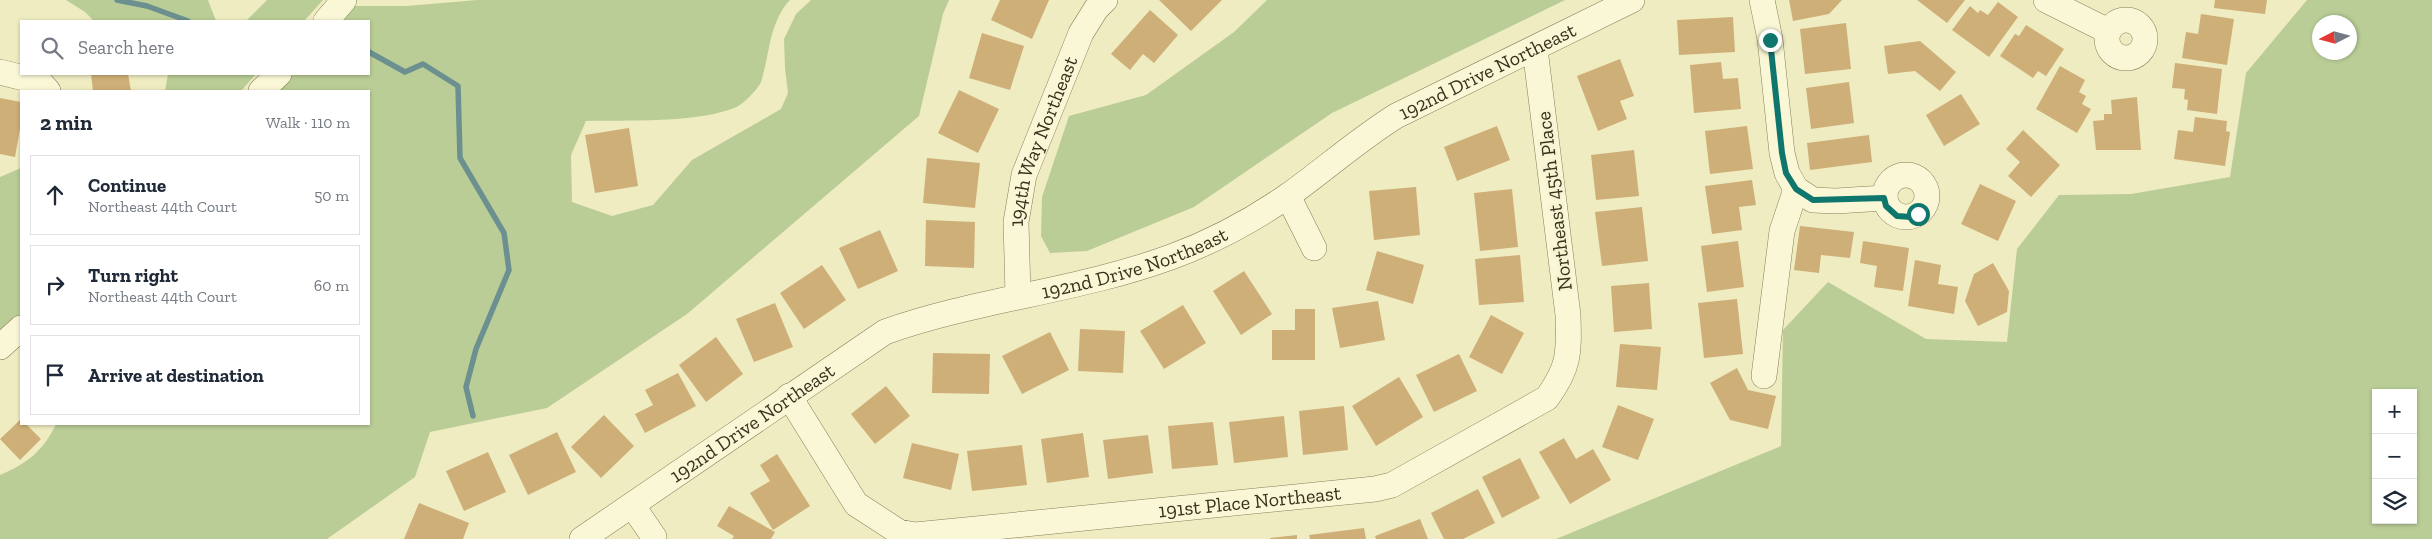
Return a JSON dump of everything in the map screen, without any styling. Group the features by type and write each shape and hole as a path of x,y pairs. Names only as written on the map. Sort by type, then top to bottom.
{"street":[{"path":"327,20 344,0"},
{"name":"194th Way Northeast","path":"1018,295 1016,222 1024,174 1081,33 1096,9 1105,0"},
{"name":"192nd Drive Northeast","path":"582,539 885,332 915,321 1018,295 1112,276 1172,257 1217,237 1288,196 1364,136 1396,116 1632,0"},
{"path":"1762,0 1770,40 1782,153 1786,173 1796,189 1813,200 1884,198"},
{"path":"2046,0 2108,31"},
{"name":"Northeast 45th Place","path":"1535,49 1568,316 1569,353"},
{"path":"0,72 40,82 47,90"},
{"path":"263,90 277,75"},
{"path":"1764,376 1782,231 1796,189"},
{"path":"1288,196 1314,248"},
{"path":"0,347 20,329"},
{"name":"191st Place Northeast","path":"789,396 856,504 899,532 915,535 1375,489 1392,485 1548,398 1562,378 1569,353"},
{"path":"632,505 654,537"}],"green space":[{"path":"66,0 208,0 216,20 93,20 85,12"},
{"path":"267,0 323,0 305,20 247,20"},
{"path":"477,0 790,0 783,9 774,28 761,82 757,89 737,107 719,113 682,118 586,121 571,155 572,202 612,216 653,205 692,160 781,109 788,93 784,39 796,14 811,0 949,0 943,14 919,116 687,314 547,408 430,432 415,477 327,539 0,539 0,475 19,466 34,455 46,442 55,425 370,425 370,90 277,90 291,75 370,75 370,20 340,20 353,6 407,6"},
{"path":"1267,0 1565,0 1332,113 1194,207 1087,251 1050,253 1041,236 1042,197 1069,116 1146,95 1234,32"},
{"path":"2307,0 2432,0 2432,539 1556,539 1781,446 1783,330 1828,282 1926,339 2007,342 2017,249 2059,195 2131,194 2230,177 2246,73"},
{"path":"168,75 255,75 242,90 165,90"},
{"path":"20,168 20,315 0,332 0,177"}],"building":[{"path":"1000,0 1049,0 1032,39 991,20"},
{"path":"1159,0 1222,0 1191,31"},
{"path":"1789,0 1842,0 1829,14 1793,21"},
{"path":"1917,0 1965,0 1947,23"},
{"path":"2215,0 2267,0 2265,14 2214,8"},
{"path":"1998,2 2018,17 1989,57 1952,30 1970,6 1978,13 1980,10 1988,15"},
{"path":"1150,10 1178,35 1154,63 1143,54 1130,70 1111,54"},
{"path":"2201,14 2234,19 2227,65 2182,58 2186,32 2198,34"},
{"path":"1733,17 1735,52 1679,55 1677,20"},
{"path":"1846,23 1851,69 1805,74 1800,29"},
{"path":"2026,25 2064,49 2046,76 2038,71 2033,78 2000,56 2015,34 2019,36"},
{"path":"982,33 1024,46 1010,90 969,78"},
{"path":"1920,41 1956,72 1940,91 1915,71 1888,74 1884,46"},
{"path":"1620,59 1634,96 1620,101 1627,119 1598,131 1577,76"},
{"path":"1721,62 1723,79 1738,78 1741,109 1694,113 1690,65"},
{"path":"2175,63 2222,69 2217,114 2187,110 2188,100 2184,99 2185,89 2172,88"},
{"path":"2060,66 2085,80 2079,92 2086,96 2082,104 2091,109 2077,133 2036,109"},
{"path":"91,75 128,75 131,90 93,90"},
{"path":"1849,82 1854,123 1811,129 1806,88"},
{"path":"959,90 999,109 978,153 938,133"},
{"path":"1961,94 1980,124 1944,146 1926,115"},
{"path":"2137,97 2141,150 2096,150 2093,121 2104,120 2104,114 2112,114 2111,100"},
{"path":"0,98 20,102 20,129 15,157 0,154"},
{"path":"2195,117 2227,121 2226,131 2230,132 2225,166 2174,159 2178,130 2193,132"},
{"path":"1497,126 1510,160 1457,181 1444,147"},
{"path":"1747,126 1753,169 1710,174 1705,131"},
{"path":"629,128 638,186 595,193 585,135"},
{"path":"2023,130 2060,165 2031,197 2008,176 2020,162 2006,149"},
{"path":"1869,135 1872,162 1810,170 1807,143"},
{"path":"1634,150 1639,196 1596,200 1591,155"},
{"path":"927,158 980,163 975,208 923,203"},
{"path":"1752,180 1756,205 1739,207 1742,230 1712,234 1705,186"},
{"path":"1980,184 2016,201 1998,241 1961,224"},
{"path":"1416,187 1420,235 1374,240 1369,191"},
{"path":"1512,189 1518,247 1480,251 1474,193"},
{"path":"1642,207 1648,261 1602,266 1595,212"},
{"path":"926,220 975,222 974,268 925,266"},
{"path":"1800,226 1854,232 1850,258 1821,255 1819,273 1794,270"},
{"path":"880,230 898,271 858,289 839,248"},
{"path":"1738,241 1744,287 1707,292 1701,246"},
{"path":"1863,241 1909,248 1903,291 1874,287 1877,266 1860,263"},
{"path":"1377,251 1424,265 1413,304 1366,290"},
{"path":"1520,255 1524,302 1479,305 1475,259"},
{"path":"1915,260 1941,265 1938,284 1958,287 1954,314 1908,306"},
{"path":"1993,263 2009,291 2007,312 1978,326 1965,301 1974,274"},
{"path":"822,265 846,300 804,329 780,293"},
{"path":"1244,271 1272,314 1241,335 1213,291"},
{"path":"1649,283 1652,329 1614,332 1611,286"},
{"path":"1737,299 1743,354 1704,358 1698,303"},
{"path":"1378,301 1385,340 1340,348 1332,308"},
{"path":"775,303 793,347 754,362 736,319"},
{"path":"1183,305 1206,343 1164,369 1140,331"},
{"path":"1295,309 1315,309 1315,360 1272,360 1272,330 1295,330"},
{"path":"1491,315 1524,333 1502,374 1469,357"},
{"path":"1080,329 1125,331 1123,373 1078,371"},
{"path":"1050,332 1069,370 1022,394 1002,356"},
{"path":"716,337 743,374 706,402 679,365"},
{"path":"1620,344 1661,347 1657,390 1616,387"},
{"path":"933,353 990,354 989,394 932,393"},
{"path":"1459,354 1477,391 1434,412 1416,375"},
{"path":"1737,368 1748,390 1776,396 1768,429 1730,420 1710,383"},
{"path":"678,373 696,406 645,433 635,414 653,405 645,390"},
{"path":"1399,377 1423,417 1376,446 1352,406"},
{"path":"886,386 910,416 875,444 851,414"},
{"path":"1618,405 1654,419 1638,460 1602,447"},
{"path":"1344,406 1348,450 1303,455 1299,411"},
{"path":"604,415 634,446 601,478 571,447"},
{"path":"1284,416 1288,457 1234,463 1229,422"},
{"path":"20,420 20,425 27,425 41,439 20,460 0,439"},
{"path":"1213,422 1218,465 1172,469 1168,426"},
{"path":"557,432 576,472 528,495 509,455"},
{"path":"1083,433 1089,477 1047,483 1041,439"},
{"path":"1148,435 1153,473 1108,479 1103,440"},
{"path":"1564,438 1576,459 1593,449 1611,480 1570,504 1539,452"},
{"path":"912,443 959,454 951,490 903,478"},
{"path":"1022,445 1027,485 972,491 967,451"},
{"path":"488,452 506,492 464,511 446,471"},
{"path":"777,454 810,506 773,530 750,493 770,481 760,465"},
{"path":"1520,458 1540,498 1502,518 1482,477"},
{"path":"1478,489 1495,523 1463,539 1444,539 1431,513"},
{"path":"419,503 469,523 463,539 404,539"},
{"path":"729,506 775,532 771,539 732,539 734,536 717,526"},
{"path":"1420,519 1428,539 1376,539 1375,536"},
{"path":"1364,528 1366,539 1310,539 1309,535"},
{"path":"1297,535 1297,539 1270,539 1270,538"}],"waterway":[{"path":"117,0 147,6 185,20"},
{"path":"370,53 405,72 423,64 458,86 460,158 504,233 509,270 476,349 466,387 473,416"}],"route":[{"path":"1770,40 1782,153 1786,173 1796,189 1813,200 1836,201 1884,198 1886,206 1897,216 1904,218 1918,214"}]}
